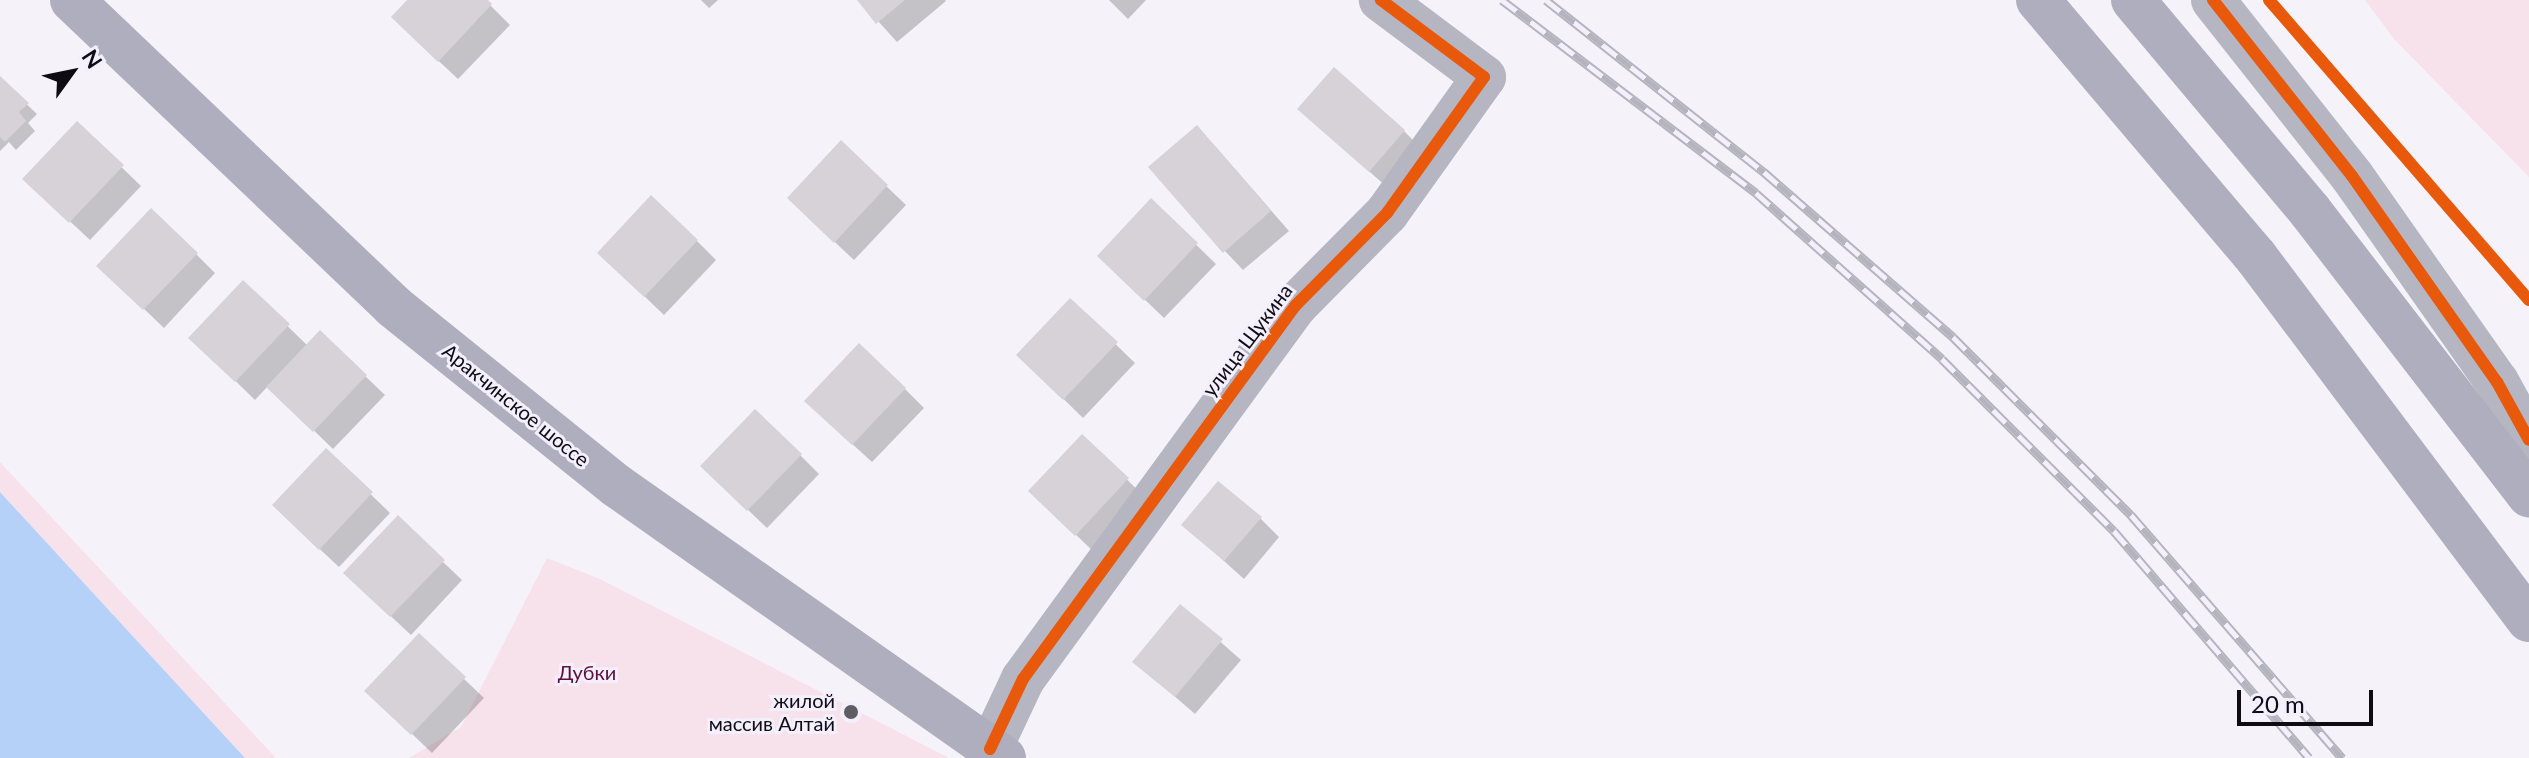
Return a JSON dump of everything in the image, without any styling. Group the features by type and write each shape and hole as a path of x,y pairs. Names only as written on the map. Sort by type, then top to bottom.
{"main road":[{"name":"Аракчинское шоссе","path":"72,0 393,306 617,486 997,754"},
{"path":"2038,0 2256,257 2529,620"},
{"path":"2133,0 2310,211 2529,495"}],"street":[{"name":"улица Щукина","path":"997,754 1023,679 1295,306 1387,213 1484,77 1381,0"},
{"path":"2213,0 2352,176 2497,382 2529,440"}],"green space":[{"path":"2365,0 2529,0 2529,177 2394,39"},
{"path":"0,462 276,758 245,758 0,492"},
{"name":"Дубки","path":"547,558 600,579 949,758 409,758 461,727"}],"water":[{"path":"0,492 245,758 0,758"}],"building":[{"path":"407,0 488,0 492,4 438,62 391,17"},
{"path":"857,0 905,0 876,24"},
{"path":"1334,67 1405,130 1369,172 1297,109"},
{"path":"0,76 29,103 19,112 26,121 5,142 0,137"},
{"path":"77,121 124,165 69,223 22,179"},
{"path":"1197,125 1271,211 1223,253 1148,167"},
{"path":"841,140 888,185 834,243 787,198"},
{"path":"651,195 698,240 644,297 597,253"},
{"path":"1151,198 1198,243 1144,301 1097,256"},
{"path":"151,208 198,253 143,310 96,266"},
{"path":"243,280 290,324 235,382 188,338"},
{"path":"1070,298 1118,342 1063,400 1016,355"},
{"path":"320,330 367,375 313,432 266,387"},
{"path":"859,343 906,388 852,445 804,401"},
{"path":"755,409 802,454 747,511 700,466"},
{"path":"1082,434 1129,478 1075,536 1028,491"},
{"path":"326,448 373,492 319,550 272,505"},
{"path":"1218,481 1262,517 1224,561 1181,525"},
{"path":"398,515 445,560 390,617 343,573"},
{"path":"1180,604 1223,639 1175,697 1132,662"},
{"path":"419,633 466,677 411,735 364,691"}],"railway":[{"path":"1502,0 1756,193 1942,359 2114,531 2309,758"},
{"path":"1546,0 1764,172 1953,337 2131,515 2342,758"}],"cycle path":[{"path":"990,749 1023,679 1295,306 1387,213 1484,77 1381,0"},
{"path":"2213,0 2352,176 2497,382 2529,440"},
{"path":"2269,0 2529,300"}],"place":[{"name":"жилой массив Алтай","path":"851,712"}]}
